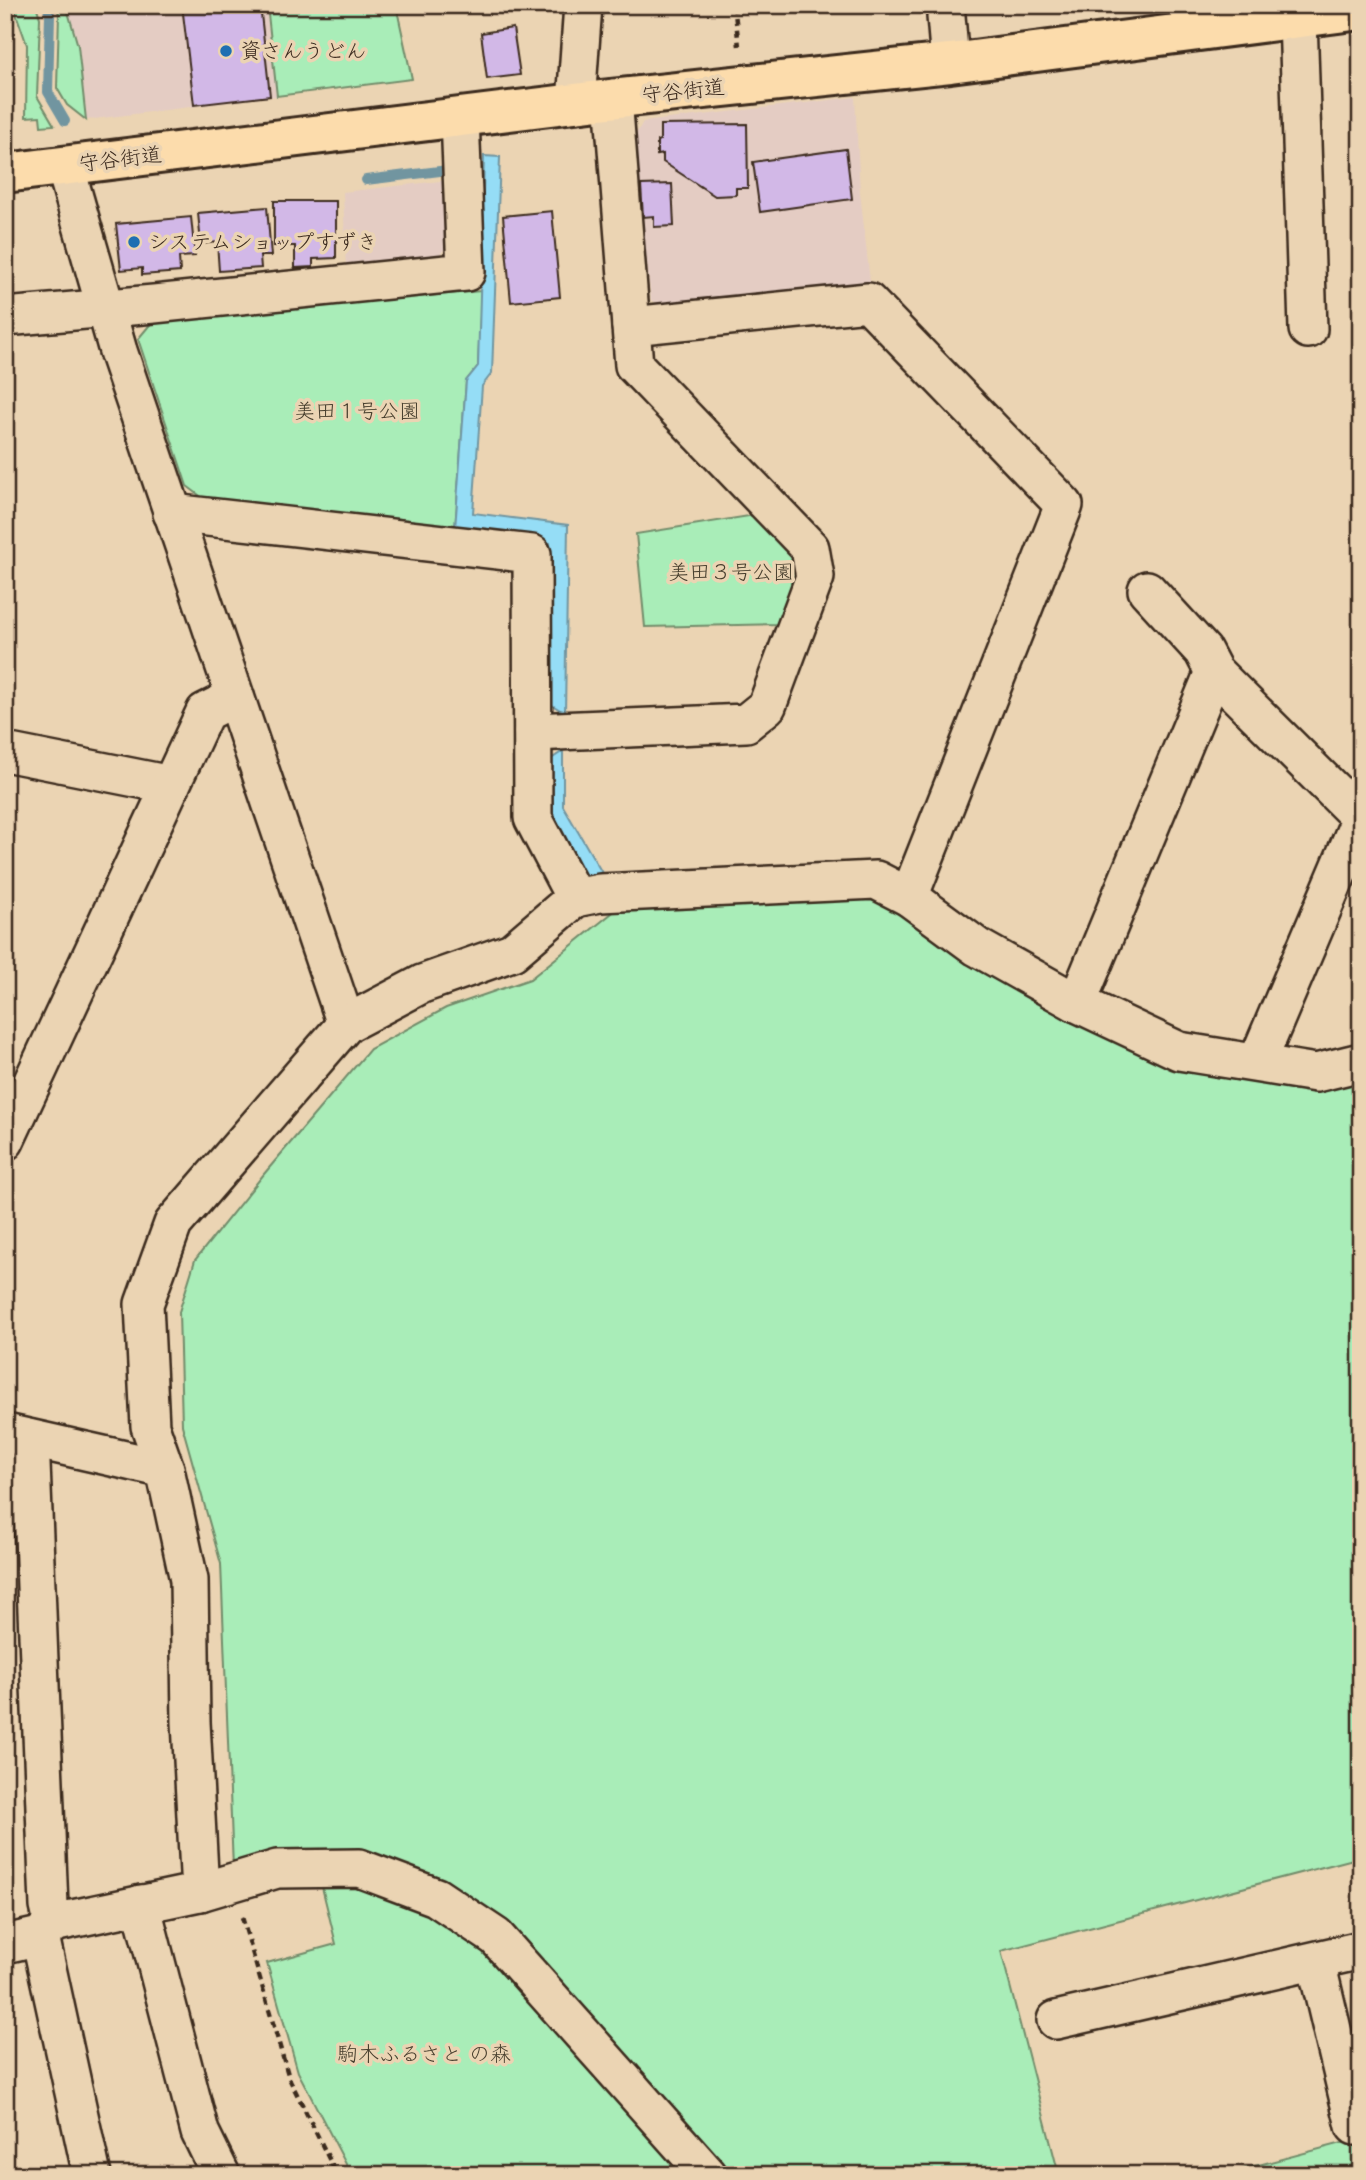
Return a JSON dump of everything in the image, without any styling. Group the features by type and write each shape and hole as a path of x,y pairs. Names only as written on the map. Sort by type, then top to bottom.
{"main road":[{"name":"守谷街道","path":"5,173 595,101 950,63 1361,10"}],"street":[{"path":"533,732 746,723 767,706 815,577 810,548 634,365 631,326 595,101 583,5"},
{"path":"946,16 950,63"},
{"path":"1298,18 1308,329"},
{"path":"5,317 466,272 460,117"},
{"path":"65,166 105,309 346,1024"},
{"path":"631,326 868,302 1064,505 908,897"},
{"path":"172,513 532,554 533,818 575,898"},
{"path":"1147,590 1203,650 1214,672 1361,818 1257,1063"},
{"path":"1077,1003 1214,672"},
{"path":"5,1141 205,712 235,698"},
{"path":"5,752 172,785"},
{"path":"200,1892 191,1721 189,1580 165,1469 150,1426 144,1304 173,1224 346,1024 422,984 512,952 575,898 600,893 876,880 908,897 977,947 1077,1003 1179,1051 1316,1073 1361,1062"},
{"path":"92,2175 46,1929 49,1906 18,1436 165,1469"},
{"path":"5,1944 46,1929 141,1904 200,1892 277,1869 359,1868 436,1897 496,1937 708,2175"},
{"path":"141,1904 201,2132 221,2175"},
{"path":"1056,2020 1361,1950"},
{"path":"1316,1962 1355,2126"}],"path":[{"path":"728,49 739,48 734,5"},
{"path":"239,1906 289,2078 337,2175"}],"shaded area":[{"path":"66,5 266,5 277,96 86,120 78,46"},
{"path":"855,97 860,192 870,281 857,287 666,308 651,300 633,139 643,122"},
{"path":"449,180 448,246 433,261 346,269 343,192"}],"green space":[{"path":"13,5 36,5 40,18 37,96 54,125 41,126 40,116 26,117 27,45"},
{"path":"56,5 66,5 78,46 86,120 67,105 57,88 59,14"},
{"path":"267,5 396,5 412,79 277,96"},
{"name":"美田１号公園","path":"481,291 478,366 466,381 455,529 207,501 187,486 138,339 153,321"},
{"name":"美田３号公園","path":"755,515 797,557 798,579 781,624 645,627 636,534"},
{"path":"874,898 1178,1064 1322,1091 1361,1080 1361,1857 1001,1951 1059,2175 724,2175 458,1893 233,1868 221,1564 182,1425 179,1312 195,1260 370,1049 446,1008 530,979 622,905"},
{"name":"駒木ふるさと の森","path":"320,1879 371,1884 478,1937 689,2175 349,2175 346,2164 298,2072 267,1963 336,1944"},
{"path":"1361,2138 1361,2175 1221,2175"}],"water":[{"path":"484,156 500,157 492,373 482,386 473,513 568,525 565,713 549,703 550,543 455,529 466,381 478,366"},
{"path":"563,751 563,806 605,878 586,878 548,812 547,762"}],"building":[{"name":"資さんうどん","path":"182,5 260,5 270,96 194,105"},
{"path":"513,28 520,75 487,79 481,33"},
{"path":"747,124 748,188 736,188 736,195 715,196 663,162 663,154 657,155 660,125"},
{"path":"846,149 852,199 760,212 753,162"},
{"path":"672,184 674,226 654,227 654,216 643,217 641,185"},
{"path":"274,201 336,201 336,258 313,259 313,267 295,268 295,246 274,246"},
{"path":"267,207 271,256 260,256 261,268 219,271 217,242 201,244 198,213"},
{"path":"552,211 560,297 511,302 503,216"},
{"path":"191,217 195,256 179,257 180,272 142,275 142,268 121,270 116,224"}],"waterway":[{"path":"47,5 50,15 48,92 65,121"},
{"path":"366,180 448,170"}],"place":[{"name":"資さんうどん","path":"226,51"},
{"name":"システムショップすずき","path":"134,242"}]}
